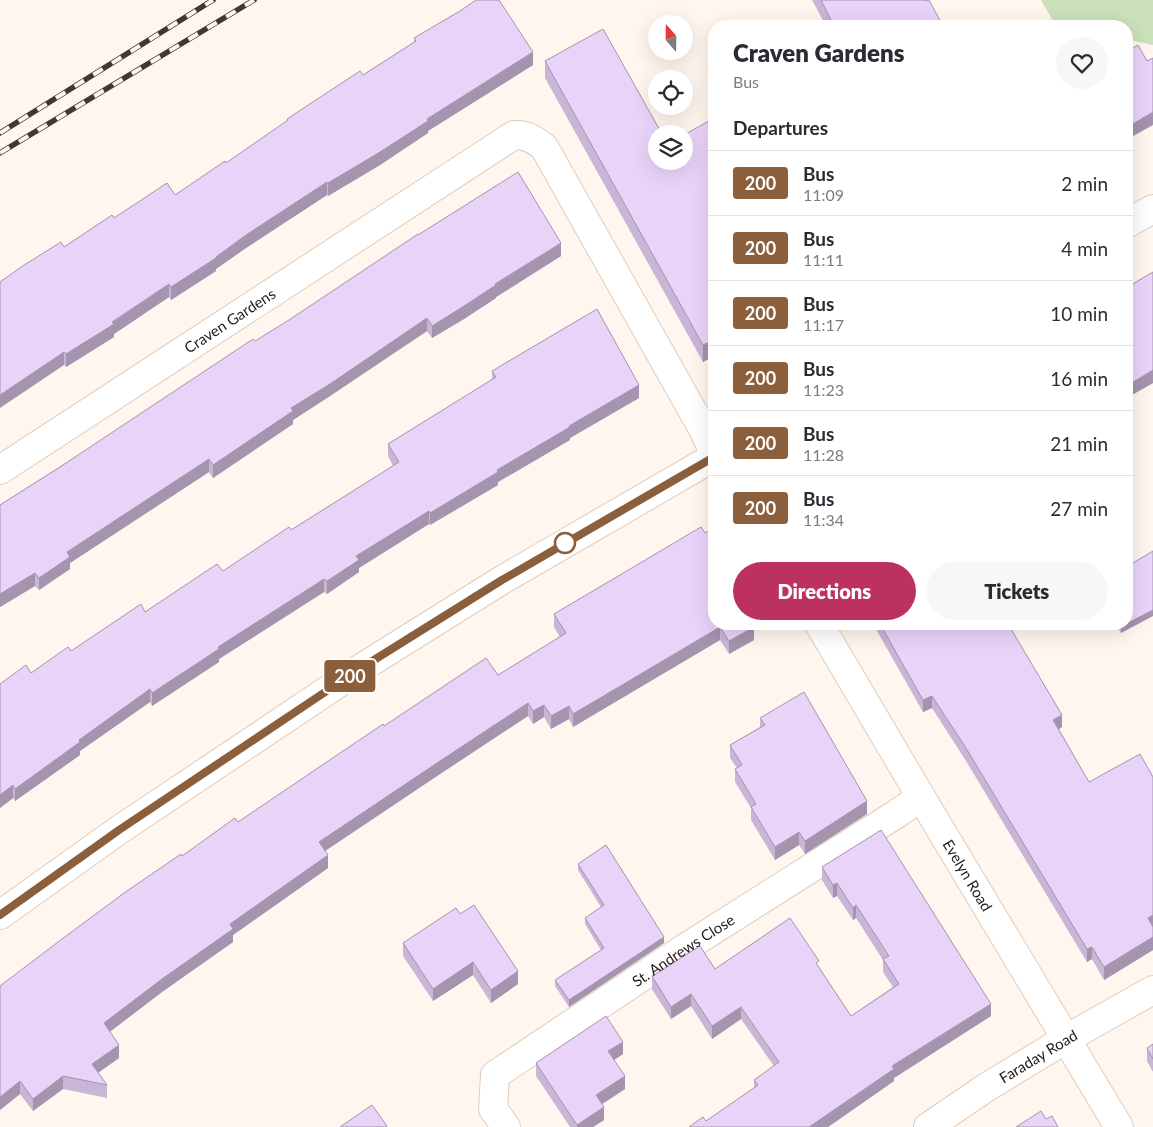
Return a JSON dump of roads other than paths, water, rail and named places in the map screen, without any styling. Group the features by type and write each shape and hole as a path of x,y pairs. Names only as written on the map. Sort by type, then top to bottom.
{"street":[{"name":"Craven Gardens","path":"0,470 514,135 529,137 544,147 708,439"},
{"path":"1133,220 1153,209"},
{"path":"0,915 119,830 358,670 502,580 708,460"},
{"name":"Evelyn Road","path":"823,630 1119,1127"},
{"name":"St. Andrews Close","path":"506,1127 493,1109 495,1075 685,948 921,797"},
{"name":"Faraday Road","path":"928,1127 987,1087 1066,1039 1153,990"}],"railway":[{"path":"0,133 213,0"},
{"path":"0,153 254,0"}]}
